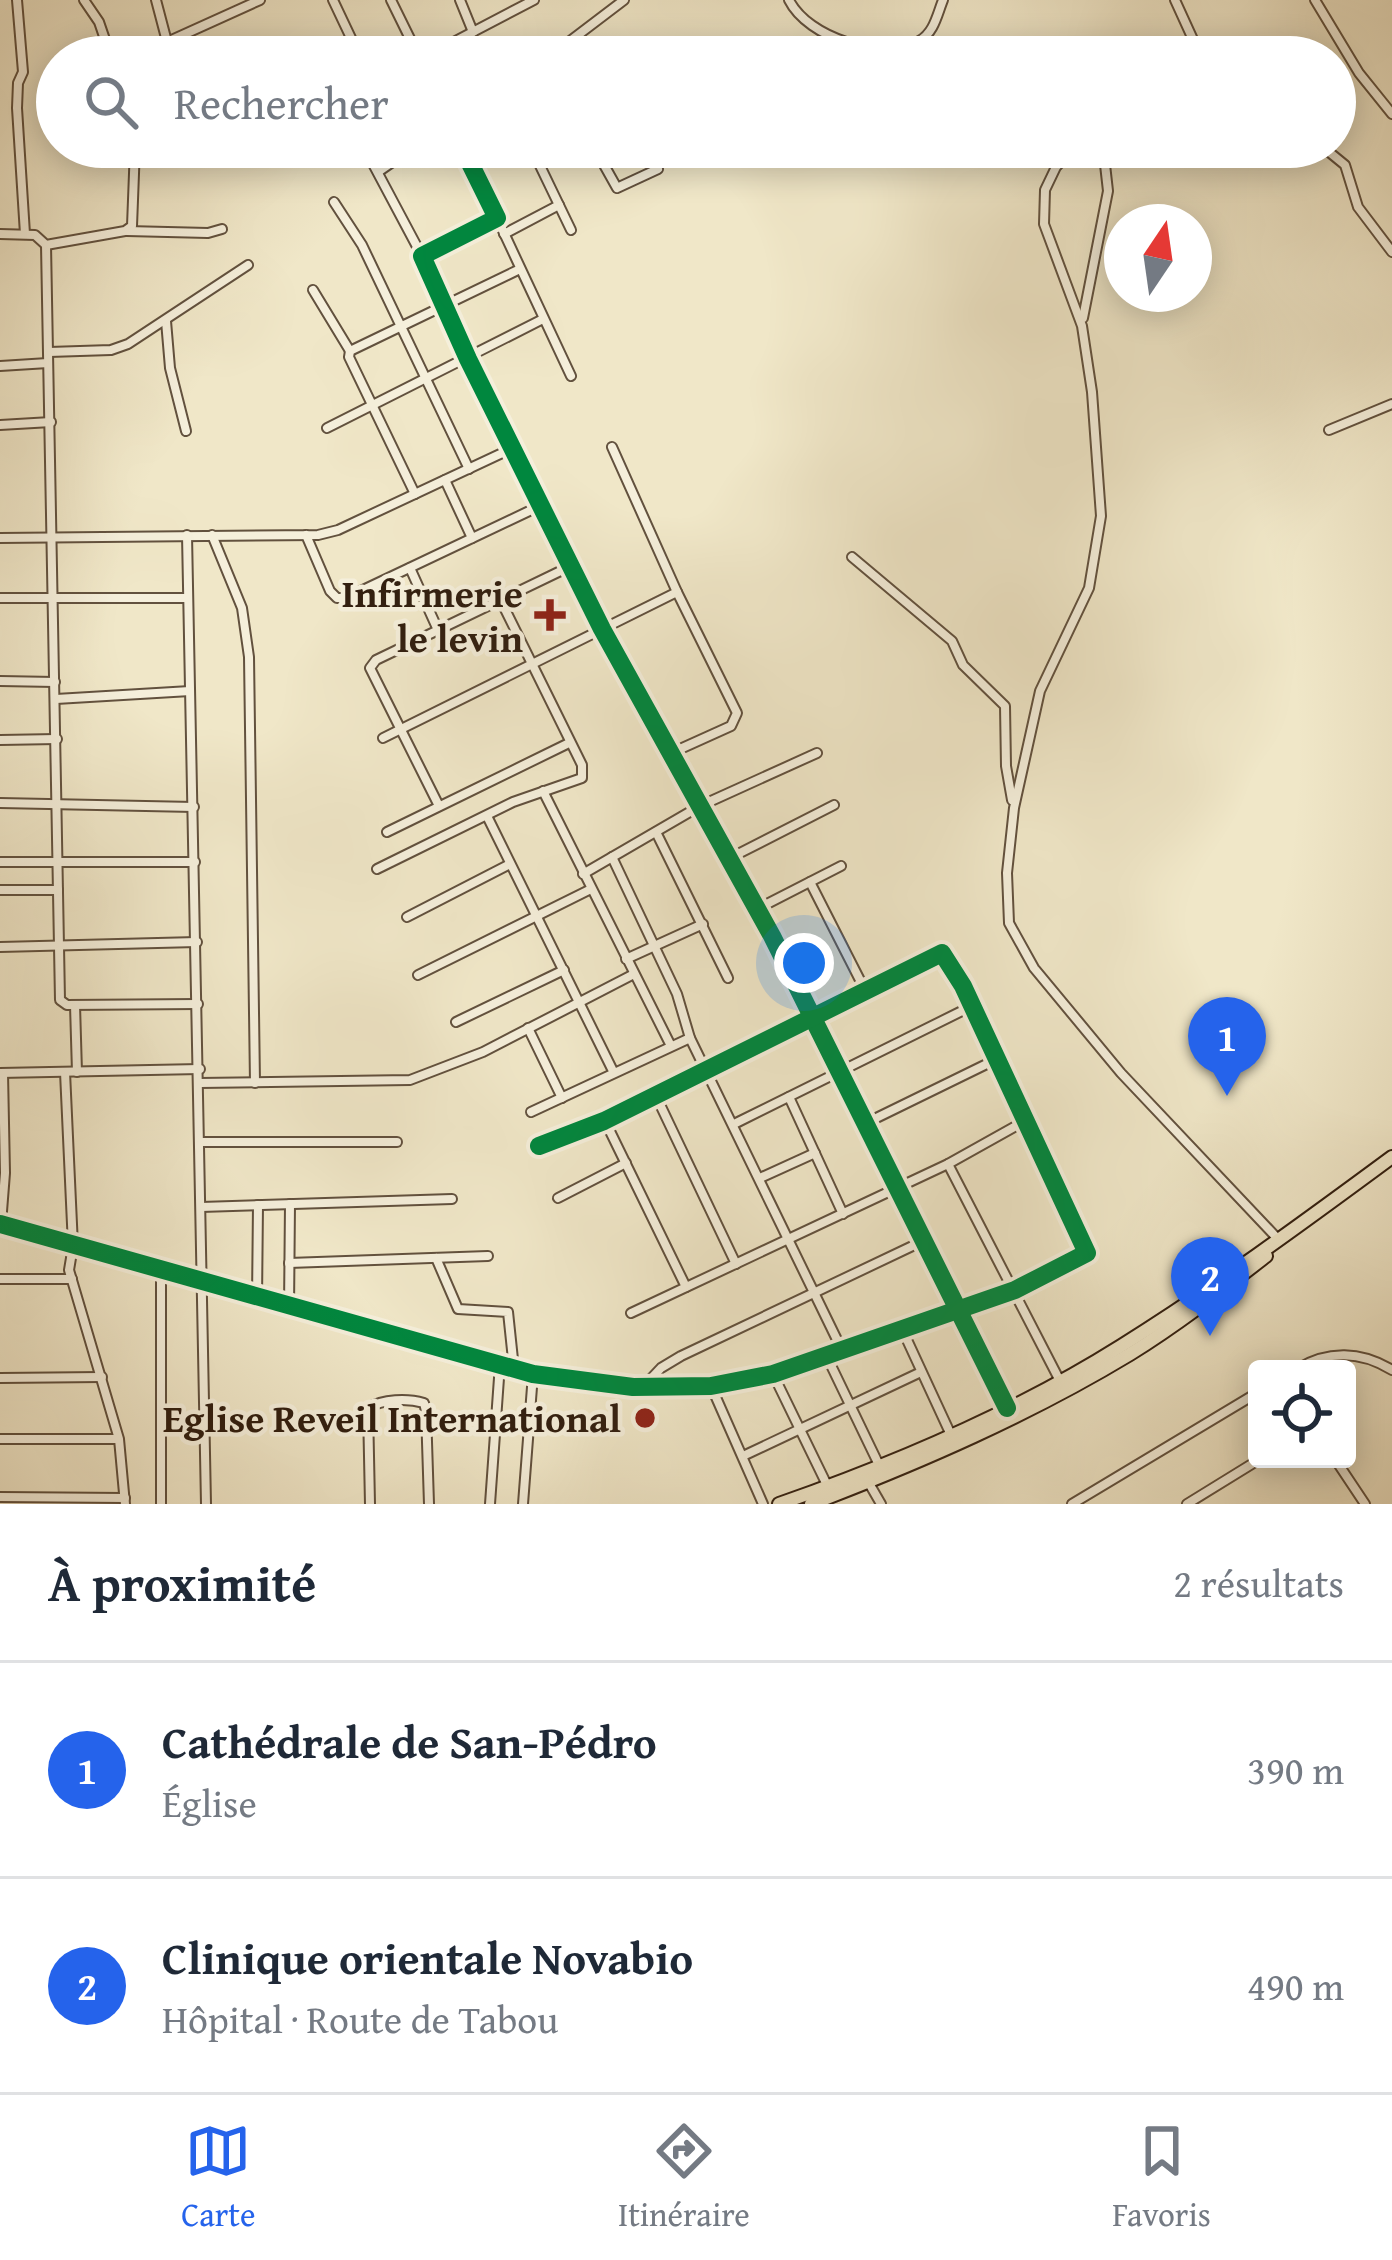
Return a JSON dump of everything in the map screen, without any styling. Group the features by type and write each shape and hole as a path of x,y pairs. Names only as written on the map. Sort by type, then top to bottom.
{"main road":[{"path":"779,1504 866,1477 879,1465 1060,1381 1121,1346 1392,1157"},
{"path":"811,1504 866,1477 975,1436 1129,1354 1392,1168"}],"street":[{"path":"17,0 23,72 17,108 26,234"},
{"path":"84,0 104,36"},
{"path":"156,0 164,36"},
{"path":"180,36 260,0"},
{"path":"333,0 350,36"},
{"path":"391,0 411,36"},
{"path":"460,0 473,32"},
{"path":"465,36 534,0"},
{"path":"789,0 795,12 840,36"},
{"path":"926,36 932,31 943,0"},
{"path":"1175,0 1191,36"},
{"path":"1315,0 1337,36"},
{"path":"577,36 622,1"},
{"path":"1356,68 1392,114"},
{"path":"125,231 132,226 134,168"},
{"path":"376,168 602,629 757,909 1007,1408"},
{"path":"378,172 384,168"},
{"path":"472,168 571,376"},
{"path":"541,168 571,230"},
{"path":"605,168 616,188 658,169"},
{"path":"1055,168 1045,190 1044,224 1082,326 1101,516 1089,588 1040,691 1014,808 1007,873 1009,923 1034,968 1187,1147 1277,1238"},
{"path":"1082,326 1108,191 1105,168"},
{"path":"1346,168 1358,207 1392,252"},
{"path":"334,202 357,235 469,469"},
{"path":"504,234 559,205"},
{"path":"422,256 497,218"},
{"path":"46,245 125,231 222,229"},
{"path":"0,234 26,234 46,245 61,1004 199,1004"},
{"path":"50,352 111,350 248,265"},
{"path":"350,351 520,269"},
{"path":"314,290 350,351 415,494"},
{"path":"326,428 543,319"},
{"path":"166,320 170,368 185,431"},
{"path":"0,366 47,363"},
{"path":"1330,430 1392,404"},
{"path":"0,425 51,422"},
{"path":"0,538 305,535 338,530 514,447"},
{"path":"612,447 737,713 731,726 669,754"},
{"path":"445,480 472,538"},
{"path":"305,535 337,598 346,598 544,504"},
{"path":"187,536 206,1504"},
{"path":"212,536 242,608 249,657 255,1083"},
{"path":"852,557 952,641 963,665 1005,706 1006,766 1014,808"},
{"path":"440,806 370,668 376,660 573,565"},
{"path":"410,568 438,630"},
{"path":"383,738 677,592"},
{"path":"0,598 186,598"},
{"path":"377,869 543,791 582,778 584,772 500,599"},
{"path":"0,682 55,682"},
{"path":"56,699 190,691"},
{"path":"0,740 57,739"},
{"path":"387,832 569,742"},
{"path":"583,874 700,806 818,754"},
{"path":"543,791 671,1046"},
{"path":"0,803 194,806"},
{"path":"730,858 834,805"},
{"path":"487,816 614,1071"},
{"path":"656,832 728,978"},
{"path":"612,857 677,994 690,1038 842,1350"},
{"path":"0,862 195,862"},
{"path":"407,917 510,864"},
{"path":"757,909 841,866"},
{"path":"810,882 865,990"},
{"path":"418,975 591,889"},
{"path":"0,890 58,890"},
{"path":"626,959 703,924"},
{"path":"0,947 196,943"},
{"path":"200,1069 1,1073 0,1224 533,1374 643,1386 711,1386 773,1374 1015,1289 1087,1253 972,1006 941,953 604,1121 539,1146"},
{"path":"456,1022 564,970"},
{"path":"200,1083 410,1080 438,1072 634,974"},
{"path":"75,1005 77,1072"},
{"path":"734,1124 972,1006"},
{"path":"528,1028 562,1098"},
{"path":"531,1112 690,1038"},
{"path":"864,1124 997,1059"},
{"path":"0,1497 125,1501 119,1439 69,1270 74,1246 65,1072"},
{"path":"655,1094 736,1264"},
{"path":"789,1097 842,1214"},
{"path":"631,1313 948,1164 1024,1120"},
{"path":"604,1121 686,1287"},
{"path":"200,1142 397,1142"},
{"path":"760,1178 815,1153"},
{"path":"559,1198 626,1163"},
{"path":"948,1164 1060,1381"},
{"path":"200,1207 452,1199"},
{"path":"289,1308 290,1204"},
{"path":"257,1299 258,1205"},
{"path":"643,1386 669,1362 923,1241"},
{"path":"290,1262 488,1256"},
{"path":"436,1258 458,1309 508,1312 514,1369"},
{"path":"161,1271 161,1504"},
{"path":"0,1280 72,1279"},
{"path":"902,1329 951,1435"},
{"path":"826,1355 879,1465"},
{"path":"1313,1360 1359,1355 1392,1370"},
{"path":"490,1504 500,1364"},
{"path":"743,1456 921,1372"},
{"path":"523,1504 533,1374"},
{"path":"773,1374 828,1486"},
{"path":"0,1378 102,1377"},
{"path":"711,1386 764,1504"},
{"path":"1072,1504 1248,1399"},
{"path":"370,1504 368,1408 377,1402 415,1400 424,1403 426,1411 429,1504"},
{"path":"0,1439 119,1439"},
{"path":"1187,1504 1248,1466"},
{"path":"1341,1468 1365,1504"},
{"path":"866,1477 881,1504"}],"cycle path":[{"path":"472,168 497,218 422,256 602,629 772,936 1007,1408"},
{"path":"0,1224 533,1374 633,1387 711,1386 773,1374 1015,1290 1087,1253 963,986 942,953 604,1121 539,1146"}],"place":[{"name":"Infirmerie le levin","path":"550,615"},
{"name":"Cathédrale de San-Pédro","path":"1227,1096"},
{"name":"Clinique orientale Novabio","path":"1210,1336"},
{"name":"Eglise Reveil International","path":"645,1418"}]}
